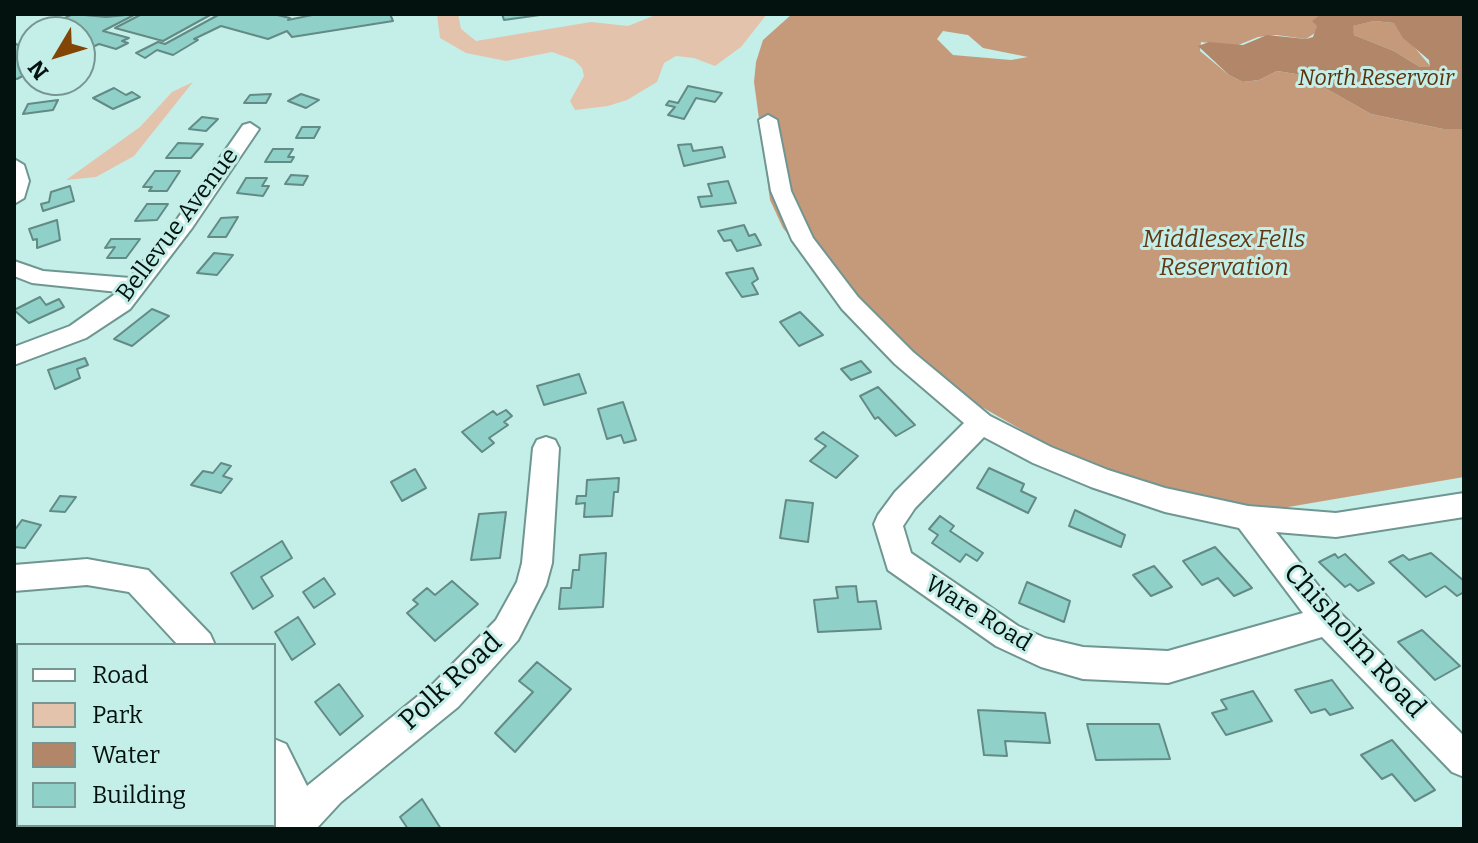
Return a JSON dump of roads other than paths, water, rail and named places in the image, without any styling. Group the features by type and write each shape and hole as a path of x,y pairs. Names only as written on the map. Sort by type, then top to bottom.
{"street":[{"path":"768,120 781,191 803,240 850,303 904,358 981,423 1042,455 1101,479 1165,500 1248,518 1336,525 1464,505"},
{"name":"Bellevue Avenue","path":"14,356 78,332 122,303 250,129"},
{"path":"14,165 19,181 14,198"},
{"path":"14,268 40,278 136,286"},
{"name":"Ware Road","path":"981,423 905,500 888,524 898,561 1007,636 1041,652 1083,663 1168,667 1327,621"},
{"name":"Polk Road","path":"289,829 328,789 446,695 507,630 531,585 537,563 546,448"},
{"name":"Chisholm Road","path":"1248,518 1327,621 1464,760"},
{"path":"14,578 87,572 137,580 197,643"},
{"path":"276,760 291,790 289,829"}],"water":[{"name":"North Reservoir","path":"1321,14 1464,14 1464,129 1443,129 1371,114 1302,75 1277,71 1259,80 1243,82 1229,75 1198,46 1209,42 1243,45 1267,35 1306,39 1313,37 1317,26 1312,21","holes":["1374,21 1394,23 1403,38 1429,60 1430,67 1420,67 1394,51 1354,35 1353,26"]}],"park label":[{"name":"Middlesex Fells Reservation","path":"1224,254"}]}
